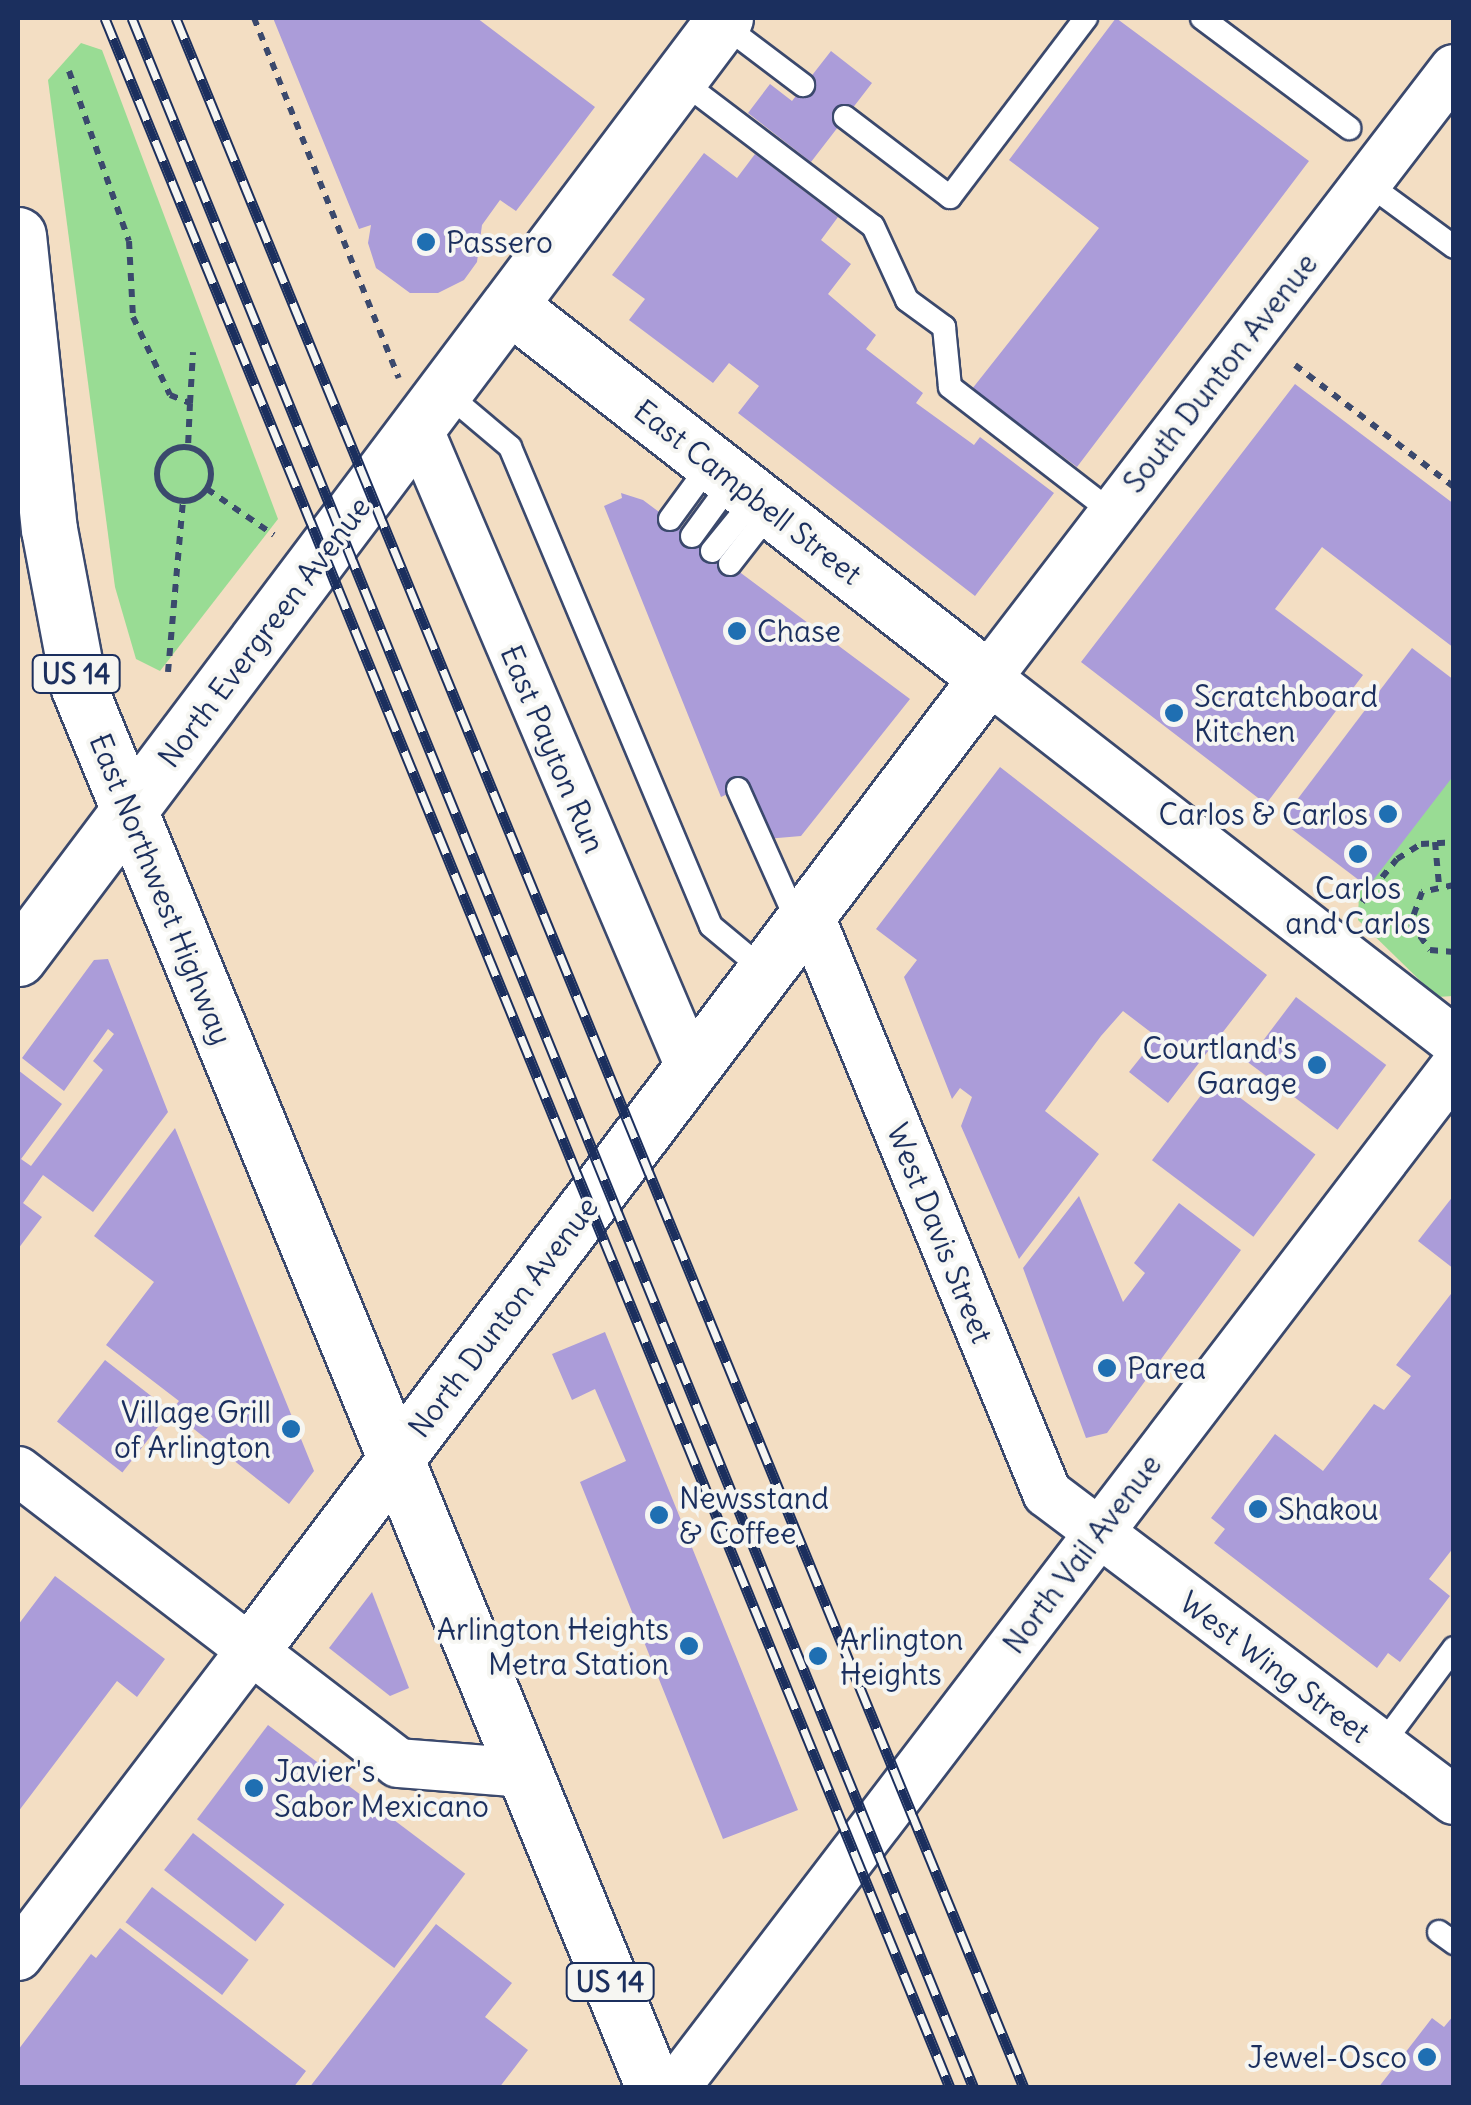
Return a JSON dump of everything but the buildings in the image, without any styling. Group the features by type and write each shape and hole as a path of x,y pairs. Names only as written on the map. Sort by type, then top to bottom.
{"street":[{"name":"North Evergreen Avenue","path":"18,958 128,812 421,400 510,306 723,20"},
{"name":"South Dunton Avenue","path":"987,678 1454,69"},
{"name":"East Northwest Highway","path":"18,247 66,634 79,688 397,1457"},
{"name":"East Campbell Street","path":"510,306 987,678"},
{"name":"East Payton Run","path":"421,400 691,1069"},
{"name":"North Dunton Avenue","path":"18,1956 987,678"},
{"path":"987,678 1454,1041"},
{"name":"West Davis Street","path":"804,920 1047,1493 1098,1533"},
{"name":"North Vail Avenue","path":"675,2088 1454,1068"},
{"name":"US 14","path":"397,1457 654,2088"},
{"path":"18,1471 398,1764 524,1772"},
{"name":"West Wing Street","path":"1098,1533 1454,1800"}],"lane":[{"path":"845,117 950,196 1086,18"},
{"path":"1202,18 1349,128"},
{"path":"723,20 804,86"},
{"path":"679,79 873,226 907,300 944,327 950,387 1112,513"},
{"path":"1366,182 1454,247"},
{"path":"421,400 510,447 711,926 765,971"},
{"path":"670,519 743,488"},
{"path":"692,536 743,488"},
{"path":"721,558 743,488"},
{"path":"738,789 804,920"},
{"path":"1380,1746 1454,1648"}],"path":[{"path":"254,18 421,400"},
{"path":"69,71 129,241 134,317 170,395 190,403"},
{"path":"188,448 193,352"},
{"path":"1294,364 1454,487"},
{"path":"188,448 209,463 207,489"},
{"path":"182,501 161,488 157,471 164,456 188,448"},
{"path":"182,501 207,489"},
{"path":"207,489 274,535"},
{"path":"168,672 182,501"},
{"path":"1435,842 1439,885"},
{"path":"1362,902 1398,859 1435,842 1454,842"},
{"path":"1453,956 1430,950 1411,923 1415,901 1439,885 1454,885"}],"green space":[{"path":"81,43 102,50 278,519 160,671 136,659 115,587 48,80"},
{"path":"1453,768 1453,996 1437,997 1358,920 1359,892"}],"railway":[{"path":"105,18 950,2088"},
{"path":"132,18 974,2088"},
{"path":"176,18 1024,2088"}],"place":[{"name":"Passero","path":"426,242"},
{"name":"Chase","path":"737,631"},
{"name":"Scratchboard Kitchen","path":"1174,713"},
{"name":"Carlos & Carlos","path":"1388,814"},
{"name":"Carlos and Carlos","path":"1358,854"},
{"name":"Courtland's Garage","path":"1317,1065"},
{"name":"Parea","path":"1107,1368"},
{"name":"Village Grill of Arlington","path":"291,1429"},
{"name":"Shakou","path":"1258,1509"},
{"name":"Newsstand & Coffee","path":"659,1515"},
{"name":"Arlington Heights Metra Station","path":"689,1646"},
{"name":"Arlington Heights","path":"818,1656"},
{"name":"Javier's Sabor Mexicano","path":"254,1788"},
{"name":"Jewel-Osco","path":"1427,2057"}]}
